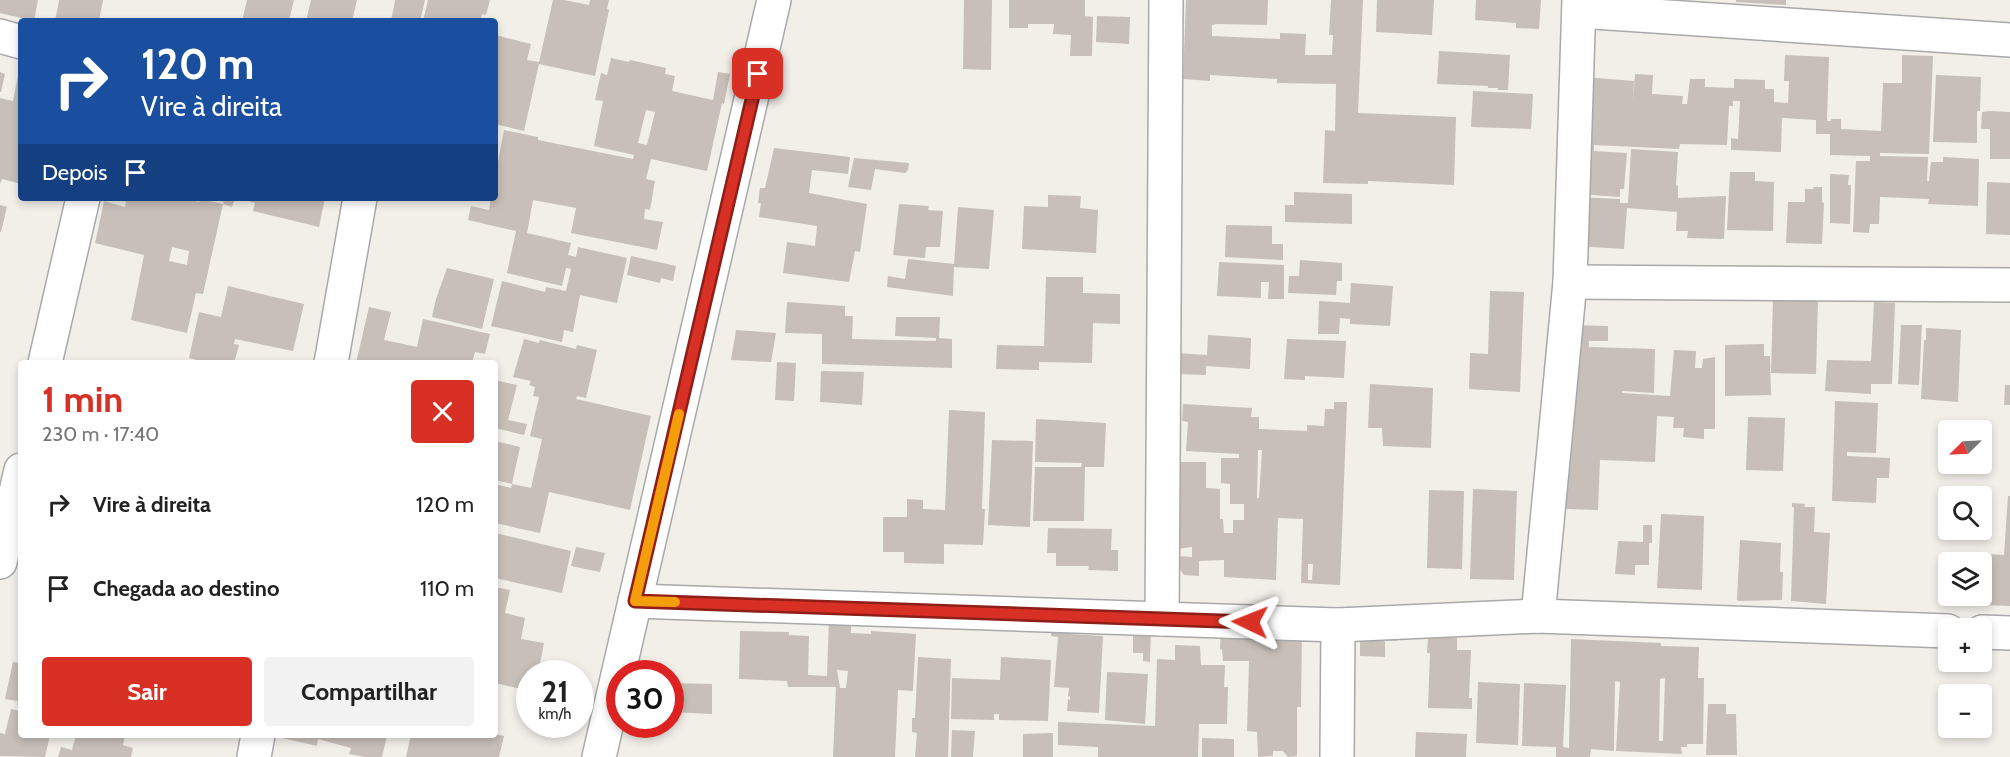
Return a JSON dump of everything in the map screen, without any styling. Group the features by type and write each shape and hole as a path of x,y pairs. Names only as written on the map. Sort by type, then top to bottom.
{"street":[{"path":"1162,619 1166,0"},
{"path":"599,757 767,2"},
{"path":"1538,616 1570,282 1579,5 2010,40"},
{"path":"0,36 18,41"},
{"path":"46,360 82,201"},
{"path":"332,360 359,201"},
{"path":"1570,282 2010,285"},
{"path":"0,562 14,532 18,497"},
{"path":"635,601 1338,625 1538,616 1938,631"},
{"path":"1337,757 1338,625"},
{"path":"1992,632 2010,633"},
{"path":"254,757 257,738"}],"building":[{"path":"0,0 38,0 35,18 21,18 0,13"},
{"path":"59,0 103,0 100,18 56,18"},
{"path":"247,0 294,0 290,18 243,18"},
{"path":"311,0 357,0 353,18 307,18"},
{"path":"395,0 425,0 421,18 392,18"},
{"path":"428,0 490,0 486,15 482,14 481,18 424,18"},
{"path":"553,0 589,5 590,0 609,0 607,9 609,10 595,76 539,64 524,131 498,125 498,36 531,44 527,60 539,62"},
{"path":"964,0 992,0 991,70 963,69"},
{"path":"1009,0 1085,0 1085,16 1093,17 1092,56 1070,56 1071,35 1053,34 1054,24 1028,24 1028,28 1009,28"},
{"path":"1186,0 1268,0 1267,25 1212,25 1212,36 1280,39 1280,33 1306,34 1305,55 1332,55 1333,35 1329,35 1331,0 1363,0 1358,113 1456,117 1454,185 1368,181 1368,184 1323,183 1325,130 1335,131 1336,84 1277,83 1277,79 1210,75 1210,81 1183,79"},
{"path":"1377,0 1434,0 1432,35 1376,32"},
{"path":"1476,0 1541,0 1539,29 1516,28 1516,23 1475,20"},
{"path":"1736,0 1786,0 1786,5 1736,2"},
{"path":"1097,16 1130,17 1129,44 1096,42"},
{"path":"1439,51 1510,55 1508,90 1488,88 1488,86 1437,84"},
{"path":"1785,55 1829,57 1827,121 1841,119 1841,129 1881,131 1883,83 1902,83 1902,55 1933,56 1929,154 1880,153 1880,156 1928,157 1927,181 1929,181 1931,162 1943,162 1943,157 1979,159 1978,206 1928,204 1929,199 1880,197 1879,224 1870,224 1869,233 1853,232 1856,161 1870,161 1870,156 1830,155 1830,134 1816,134 1816,120 1782,118 1781,152 1731,150 1731,138 1738,139 1740,101 1733,101 1733,106 1729,106 1727,145 1680,144 1679,149 1594,145 1594,151 1627,153 1624,189 1620,189 1620,197 1578,194 1584,77 1634,81 1633,103 1635,74 1653,75 1652,94 1683,96 1682,104 1687,104 1690,79 1705,79 1705,87 1734,88 1734,79 1765,80 1765,89 1774,89 1774,102 1788,103 1789,81 1784,81"},
{"path":"611,58 666,68 665,74 675,76 672,91 713,100 718,72 730,74 707,171 651,159 646,179 655,181 650,210 645,209 644,219 663,222 657,250 571,233 576,208 533,200 527,233 571,243 568,255 576,257 578,247 627,258 617,303 580,295 573,332 564,330 562,342 491,326 502,281 545,292 546,287 566,291 571,269 566,268 562,286 507,273 516,231 468,220 471,206 489,210 490,201 498,201 498,162 504,130 538,137 538,140 633,159 634,155 594,146 603,101 595,100 601,73 607,75","holes":["646,110 655,112 647,145 638,143"]},
{"path":"0,72 5,74 1,92 0,92"},
{"path":"1936,75 1981,77 1980,111 1977,111 1977,143 1933,142"},
{"path":"18,76 18,183 2,179 0,184 0,98 13,101"},
{"path":"1473,91 1533,94 1531,129 1471,127"},
{"path":"1982,112 2010,112 2010,159 1990,159 1990,129 1981,129"},
{"path":"774,148 850,157 848,174 812,170 809,193 867,204 860,252 855,251 849,282 783,273 787,242 815,246 817,226 759,217 760,188 765,188"},
{"path":"1631,149 1678,152 1676,185 1678,186 1678,198 1726,196 1724,239 1687,238 1688,231 1676,231 1677,212 1627,208 1624,249 1575,246 1578,197 1620,199 1620,203 1628,203"},
{"path":"854,158 909,163 908,170 905,173 875,169 871,190 848,187"},
{"path":"1730,172 1755,172 1755,181 1774,182 1773,231 1727,230"},
{"path":"1830,174 1849,175 1850,224 1830,223"},
{"path":"1987,182 2010,183 2010,235 1986,234"},
{"path":"1822,187 1822,202 1824,203 1822,244 1786,243 1788,202 1805,202 1805,189"},
{"path":"1294,192 1352,194 1352,224 1285,222 1285,205 1294,205"},
{"path":"1048,195 1081,196 1080,208 1098,210 1096,253 1022,249 1024,206 1048,207"},
{"path":"104,201 125,207 126,201 209,201 223,204 203,294 196,293 187,333 131,320 144,255 95,243","holes":["172,247 189,251 187,265 169,261"]},
{"path":"224,201 234,201 232,207 223,204"},
{"path":"248,201 324,201 319,227 253,211 255,203"},
{"path":"899,204 929,206 928,210 943,211 940,247 926,247 925,258 893,255"},
{"path":"0,205 7,207 1,232 0,232"},
{"path":"958,207 994,210 989,269 954,267 953,296 887,287 888,276 905,279 908,259 954,264"},
{"path":"1226,225 1272,226 1272,244 1283,244 1283,260 1225,257"},
{"path":"631,256 676,266 673,281 661,278 660,283 627,275"},
{"path":"1300,260 1342,263 1342,281 1337,281 1336,295 1288,293 1289,276 1299,276"},
{"path":"1219,262 1284,265 1284,299 1268,299 1269,282 1261,282 1261,298 1217,296"},
{"path":"447,268 494,279 482,329 432,317"},
{"path":"1046,277 1083,277 1083,293 1120,294 1120,324 1093,323 1092,363 1039,362 1039,370 996,369 997,345 1044,346"},
{"path":"1351,283 1393,286 1390,326 1350,324 1350,319 1340,318 1339,334 1318,334 1319,301 1350,303"},
{"path":"228,286 304,304 293,351 235,339 234,344 239,345 235,360 189,358 199,312 221,317"},
{"path":"1490,291 1524,292 1520,392 1469,389 1470,353 1488,354"},
{"path":"1773,298 1818,298 1816,374 1771,373"},
{"path":"787,302 845,306 845,316 853,316 852,339 936,341 936,338 895,336 896,317 940,317 939,338 952,339 952,368 822,364 822,334 785,333"},
{"path":"1874,302 1895,303 1892,384 1871,384 1871,394 1825,391 1827,360 1871,361"},
{"path":"369,307 391,312 384,340 417,347 423,319 490,334 485,354 475,352 473,360 357,360"},
{"path":"1573,325 1608,326 1608,341 1589,341 1589,347 1655,349 1654,393 1622,391 1622,393 1670,396 1674,350 1696,351 1695,368 1702,368 1703,359 1715,357 1715,429 1704,429 1704,439 1683,437 1684,428 1673,428 1674,417 1657,416 1655,462 1600,460 1598,510 1566,509"},
{"path":"1901,325 1922,325 1919,385 1898,384"},
{"path":"1926,328 1961,330 1958,402 1921,399"},
{"path":"736,330 776,333 771,362 731,360"},
{"path":"1208,335 1251,338 1250,369 1206,366 1206,375 1175,374 1177,353 1207,355"},
{"path":"524,339 539,343 540,340 576,349 577,345 597,350 586,398 577,396 576,399 651,416 630,510 549,492 540,533 498,524 498,485 511,488 512,484 531,488 542,439 530,436 539,397 533,396 535,387 529,385 531,381 513,377"},
{"path":"1287,339 1346,341 1344,378 1305,376 1305,380 1284,379"},
{"path":"1764,344 1764,356 1770,356 1771,395 1725,396 1725,345"},
{"path":"777,362 796,363 794,401 775,400"},
{"path":"821,371 864,372 862,405 820,402"},
{"path":"498,381 517,385 508,420 527,424 524,435 498,429"},
{"path":"1370,384 1433,388 1431,448 1383,446 1382,428 1368,428"},
{"path":"2005,385 2010,385 2010,405 2004,405"},
{"path":"1835,401 1878,403 1876,453 1847,452 1847,456 1890,458 1889,478 1877,478 1876,503 1832,501"},
{"path":"1334,402 1347,402 1340,585 1301,583 1303,519 1278,518 1276,580 1224,577 1224,560 1199,561 1199,576 1184,575 1176,564 1176,556 1192,557 1192,547 1176,549 1173,462 1206,462 1206,488 1220,489 1220,519 1223,519 1224,533 1233,533 1233,520 1244,520 1244,504 1230,504 1230,484 1221,483 1221,458 1239,458 1239,454 1186,451 1188,422 1182,421 1183,404 1252,408 1251,417 1259,417 1259,429 1307,431 1307,425 1324,426 1325,409 1334,409","holes":["1258,450 1262,450 1259,498 1257,498","1308,564 1313,564 1312,580 1308,580"]},
{"path":"949,410 985,412 983,545 944,544 944,564 904,563 904,552 883,552 883,517 907,517 907,499 923,500 923,509 945,510"},
{"path":"1748,417 1785,418 1783,471 1746,470"},
{"path":"1036,419 1106,423 1104,467 1085,467 1084,521 1033,521 1035,467 1081,467 1082,463 1035,462"},
{"path":"992,440 1033,441 1030,527 988,525"},
{"path":"498,442 520,447 512,484 498,481"},
{"path":"1473,489 1517,491 1514,580 1470,579"},
{"path":"1429,490 1464,491 1462,569 1427,568"},
{"path":"2008,496 2010,496 2010,606 1992,605 1992,554 2004,555"},
{"path":"1792,503 1805,504 1804,507 1815,507 1814,532 1830,533 1826,604 1791,601 1794,507"},
{"path":"1661,514 1704,516 1702,590 1657,588"},
{"path":"1643,525 1652,525 1649,565 1635,565 1635,575 1615,574 1618,541 1643,542"},
{"path":"1048,528 1112,529 1111,550 1118,550 1118,571 1088,570 1089,566 1056,566 1056,553 1047,553"},
{"path":"498,534 571,551 562,593 498,579"},
{"path":"1740,540 1781,543 1782,600 1738,601"},
{"path":"576,547 605,553 600,572 571,566"},
{"path":"498,588 510,590 505,613 525,618 521,639 544,643 541,660 516,660 516,688 498,684"},
{"path":"829,618 851,625 851,633 871,634 871,631 916,634 913,691 898,690 895,757 833,757 836,687 788,687 787,681 739,679 740,631 789,632 789,635 809,636 808,675 827,676","holes":["837,670 848,671 846,688 840,688"]},
{"path":"1052,618 1072,619 1070,634 1103,636 1099,713 1067,711 1068,699 1070,700 1069,688 1054,687 1058,637 1051,636"},
{"path":"1133,624 1151,625 1150,662 1143,661 1143,653 1133,653"},
{"path":"1221,628 1302,629 1301,707 1297,707 1297,756 1288,757 1283,751 1273,751 1273,756 1258,757 1257,732 1247,731 1249,661 1223,661 1220,649"},
{"path":"1360,634 1397,635 1397,641 1385,640 1385,657 1360,656"},
{"path":"1428,637 1457,638 1457,650 1471,650 1469,698 1472,698 1472,709 1428,708 1430,653 1427,653"},
{"path":"1571,639 1699,647 1698,678 1704,678 1703,744 1687,744 1687,747 1681,747 1682,754 1616,751 1620,682 1615,681 1614,751 1591,749 1590,757 1556,757 1556,747 1522,746 1524,683 1566,685 1563,747 1569,748","holes":["1665,678 1663,741 1659,741 1660,679"]},
{"path":"1175,645 1200,646 1201,665 1225,665 1224,687 1228,687 1227,724 1199,724 1198,757 1098,757 1098,747 1058,745 1058,722 1155,726 1157,659 1175,660"},
{"path":"918,657 951,659 948,757 915,757 917,733 912,732 912,718 915,718"},
{"path":"1001,657 1051,660 1048,721 999,720 999,714 994,714 994,720 951,719 952,678 1000,680"},
{"path":"13,662 18,663 18,701 5,699"},
{"path":"1107,672 1148,674 1145,724 1105,720"},
{"path":"1478,682 1520,684 1518,745 1476,743"},
{"path":"684,683 712,684 712,714 684,713"},
{"path":"1708,704 1726,704 1726,714 1736,714 1737,755 1706,755"},
{"path":"11,709 18,710 18,738 49,738 45,757 0,756 0,733 5,734"},
{"path":"952,730 975,731 973,757 951,757"},
{"path":"1416,732 1467,734 1466,757 1415,757"},
{"path":"1053,733 1053,757 1023,757 1023,734"},
{"path":"498,735 504,736 499,757 406,757 410,738 498,738"},
{"path":"75,738 124,738 123,745 133,748 131,757 58,757 61,747 72,750"},
{"path":"282,738 387,738 382,757 349,754 351,748 318,739 317,746"},
{"path":"1202,738 1234,739 1234,757 1202,757"}],"slow traffic":[{"path":"675,602 635,601 679,414"}],"route":[{"path":"758,74 635,601 1250,622"}]}
